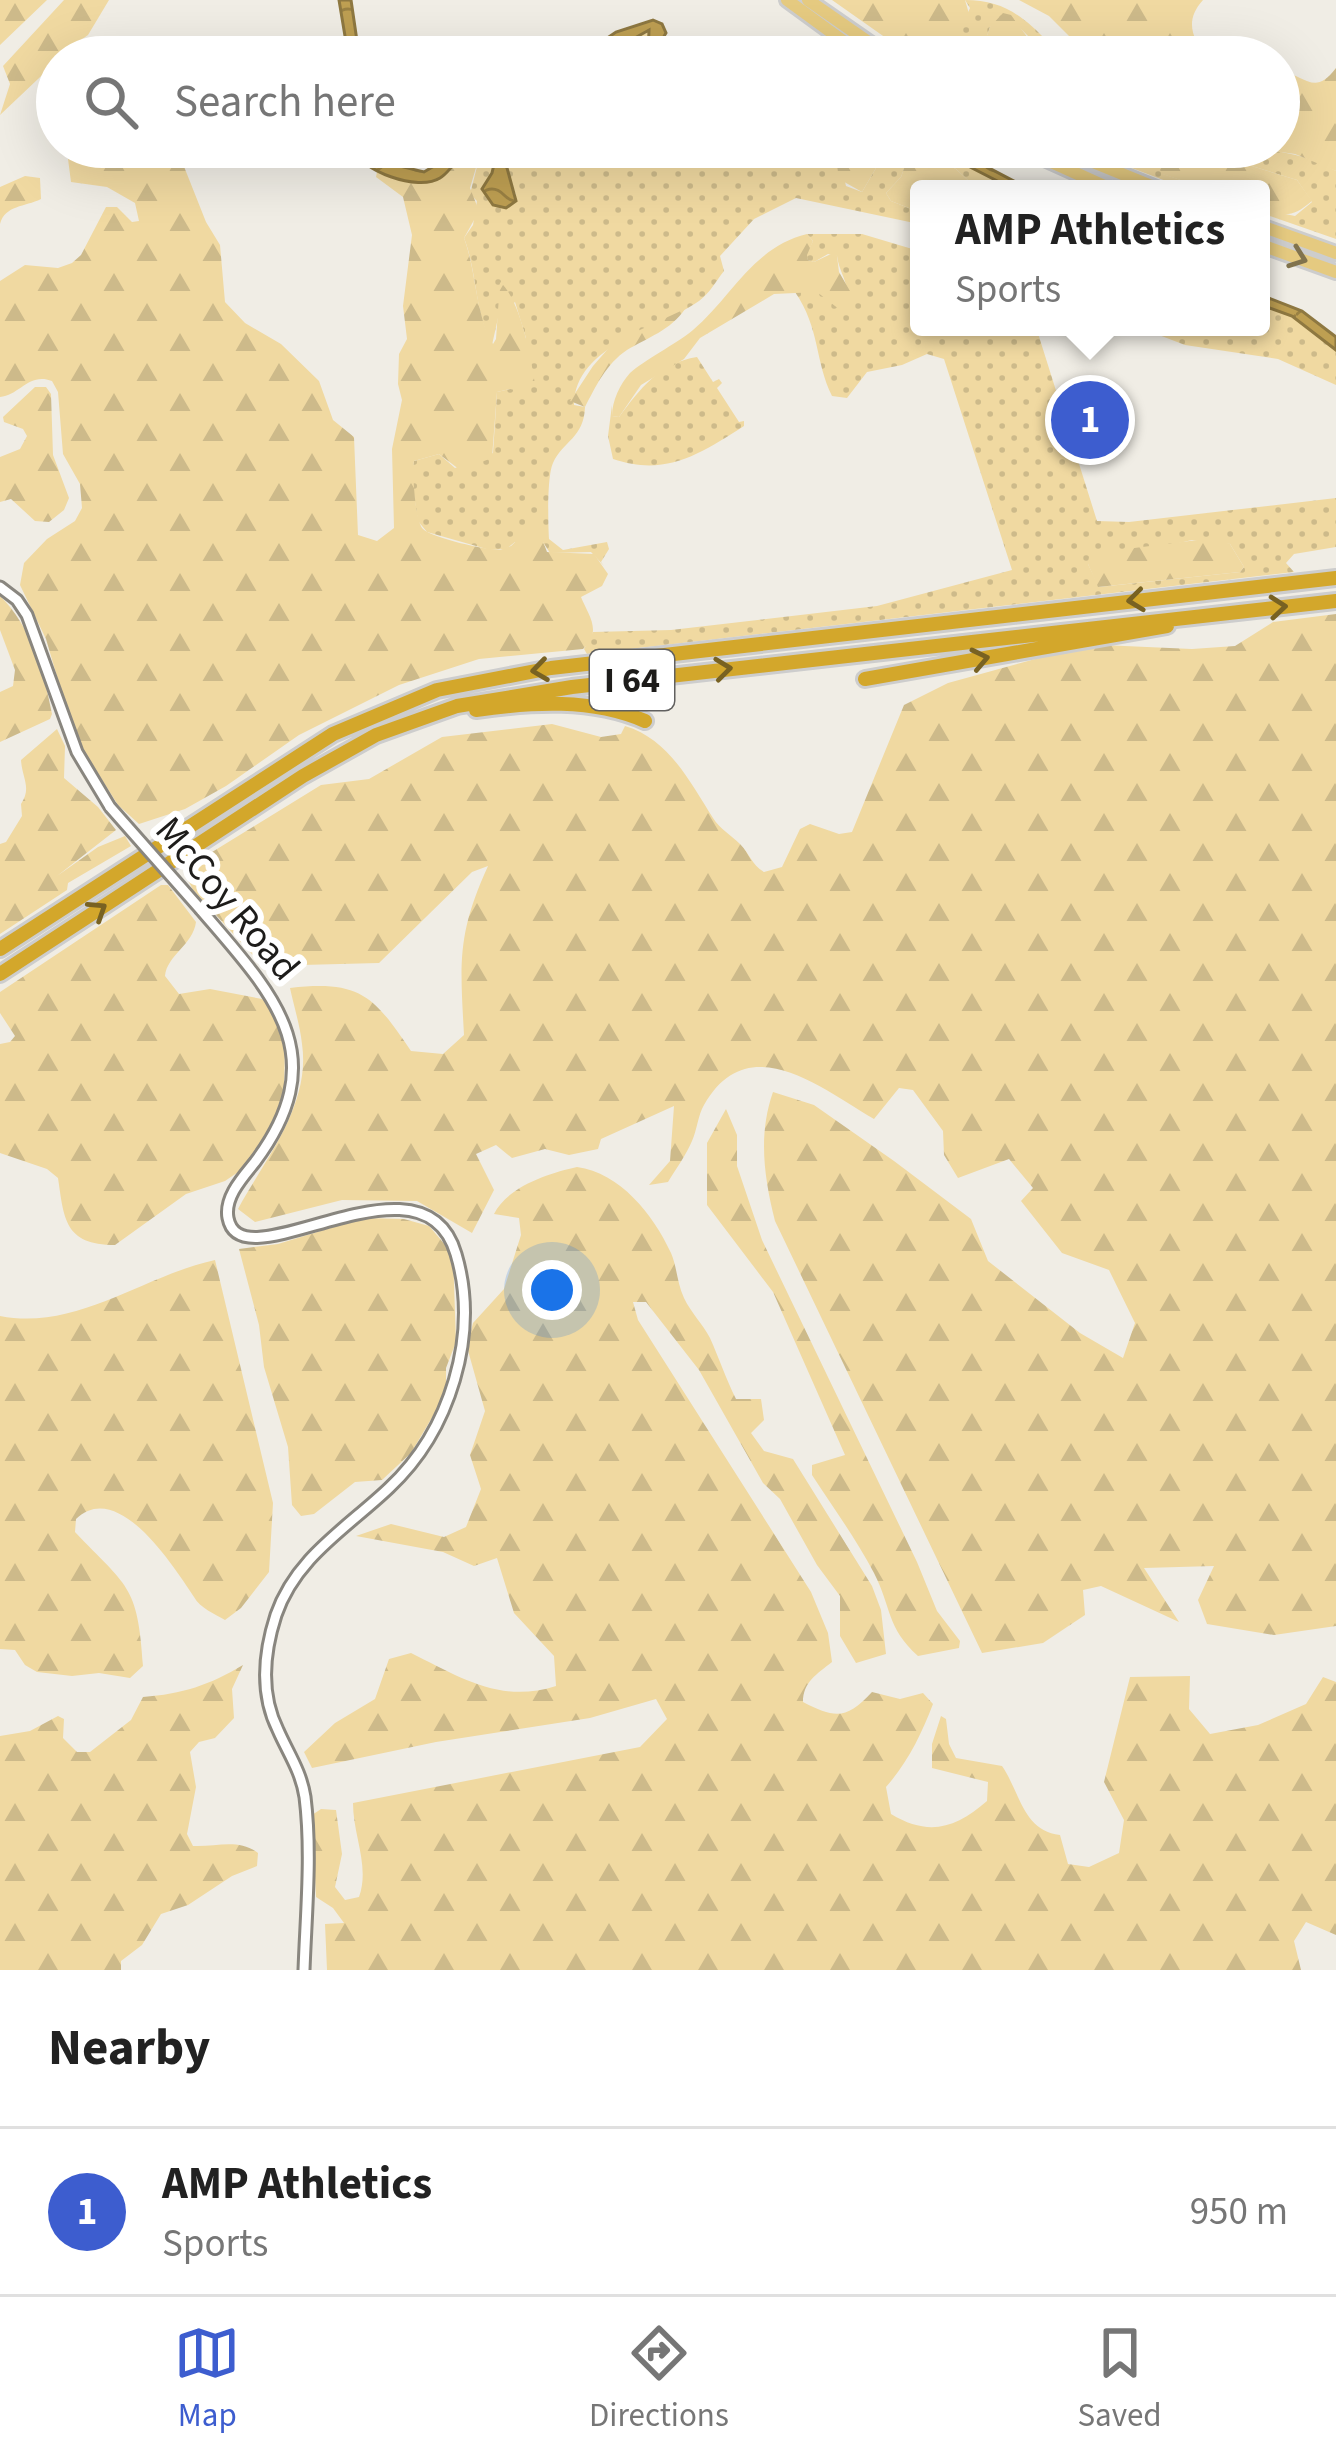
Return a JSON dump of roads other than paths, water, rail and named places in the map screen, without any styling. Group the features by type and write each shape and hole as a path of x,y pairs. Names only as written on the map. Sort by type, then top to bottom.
{"highway":[{"name":"I 64","path":"0,950 314,745 368,716 436,690 550,668 1336,578"},
{"name":"I 64","path":"0,974 315,769 376,735 423,716 549,690 1336,601"},
{"path":"865,679 1155,629 1214,613"},
{"path":"423,716 555,704 617,711 645,721"}],"main road":[{"path":"787,0 836,36"},
{"path":"808,0 860,36"},
{"path":"1108,168 1137,180"},
{"path":"1270,229 1336,253"},
{"path":"1270,248 1336,272"}],"street":[{"name":"McCoy Road","path":"0,587 27,615 76,752 106,801 275,1000 292,1049 292,1083 285,1110 266,1147 231,1197 227,1212 232,1228 248,1240 262,1240 337,1217 412,1211 443,1230 454,1246 461,1277 462,1345 451,1389 432,1433 391,1486 303,1566 280,1603 272,1631 267,1697 300,1775 305,1804 304,1970"}],"water":[{"path":"339,0 351,0 356,36 345,36"},
{"path":"653,20 666,33 649,36 649,30 638,36 610,36"},
{"path":"373,168 424,172 450,168 430,182 405,181"},
{"path":"493,168 507,168 516,201 506,208 493,205 482,189"},
{"path":"972,168 989,168 1012,180 995,180"},
{"path":"1270,299 1302,311 1336,337 1336,350 1292,316 1270,308"}],"place":[{"name":"AMP Athletics","path":"1090,420"}]}
